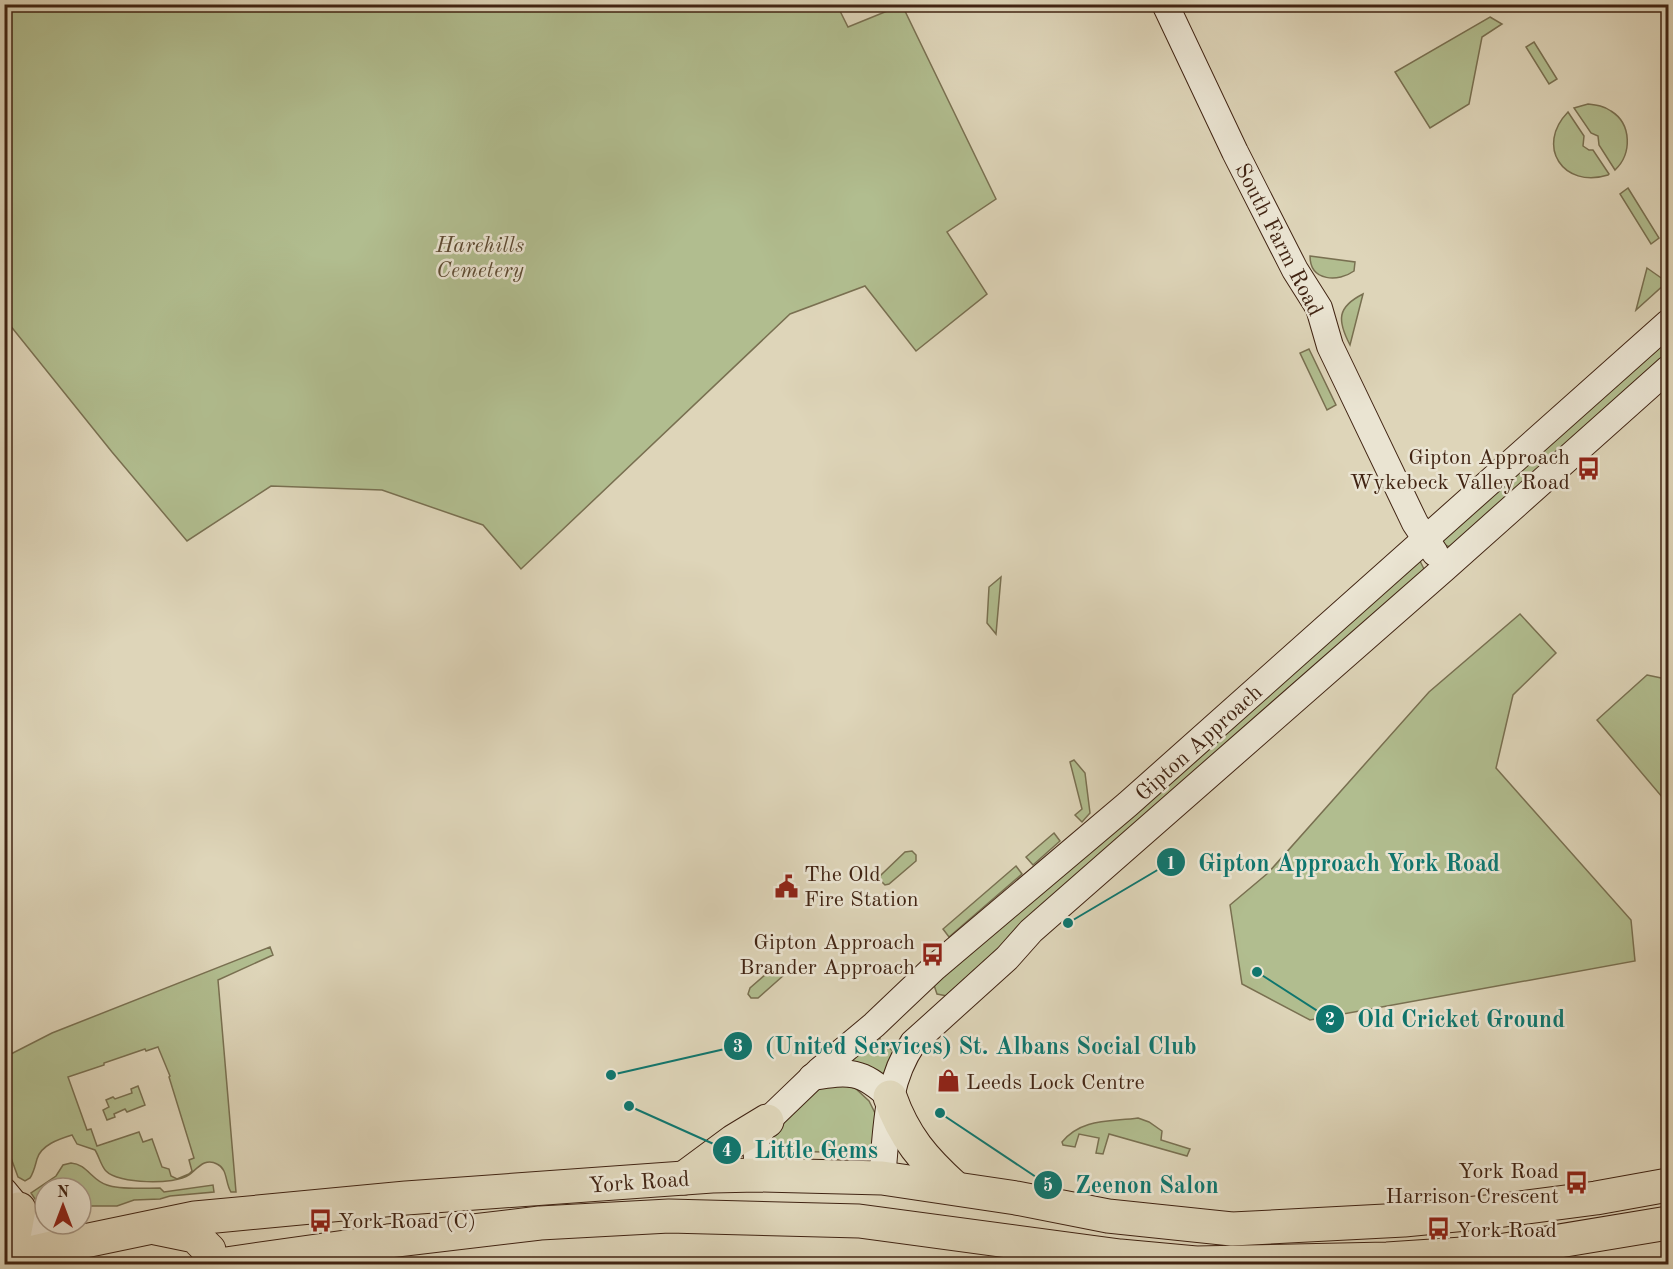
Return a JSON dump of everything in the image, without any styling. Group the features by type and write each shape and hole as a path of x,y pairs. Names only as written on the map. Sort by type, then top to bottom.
{"highway":[{"path":"890,1097 898,1120 912,1144 955,1188"},
{"path":"684,1178 767,1120"},
{"path":"758,1174 768,1193 796,1218"},
{"name":"York Road","path":"4,1257 62,1256 152,1227 195,1218 237,1213 406,1198 758,1174 882,1178 955,1188 1108,1216 1232,1229 1404,1220 1596,1198 1668,1185"},
{"path":"858,1221 875,1197 882,1178"},
{"path":"4,1257 14,1236 12,1200"},
{"name":"York Road","path":"226,1264 388,1241 540,1223 669,1216 858,1221 1196,1263 1387,1259 1493,1252 1668,1223"},
{"path":"152,1227 195,1236 209,1250 211,1264"}],"street":[{"name":"South Farm Road","path":"1165,4 1245,172 1295,270 1318,308 1330,346 1410,513 1425,540 1445,568"},
{"name":"Gipton Approach","path":"758,1174 756,1142 767,1120 812,1077 897,1005 934,968 1128,804 1668,323"},
{"name":"Gipton Approach","path":"882,1178 886,1115 890,1097 901,1063 913,1043 1007,958 1031,931 1668,369"},
{"path":"812,1077 842,1073 856,1074 870,1081 890,1097"},
{"path":"12,1200 62,1256"}],"green space":[{"name":"Harehills Cemetery","path":"5,5 837,5 848,27 902,5 996,199 947,232 987,294 916,351 865,286 790,314 521,569 483,525 382,490 271,486 187,541 5,319"},
{"path":"1490,17 1502,24 1482,37 1469,104 1430,128 1395,72"},
{"path":"1534,42 1557,79 1549,84 1526,47"},
{"path":"1588,104 1608,109 1623,123 1627,148 1621,163 1615,170 1599,145 1598,136 1591,133 1574,108"},
{"path":"1568,112 1584,136 1583,146 1593,150 1608,175 1592,178 1578,176 1559,162 1554,151 1554,138 1558,125"},
{"path":"1628,188 1659,238 1651,244 1620,194"},
{"path":"1310,256 1355,262 1354,271 1348,275 1333,278 1320,275 1311,265"},
{"path":"1647,268 1667,282 1636,310"},
{"path":"1363,294 1350,345 1343,328 1342,315 1348,304"},
{"path":"1668,333 1668,361 1452,548 1445,545 1442,539"},
{"path":"1309,349 1336,405 1327,410 1300,353"},
{"path":"1420,561 1425,571 947,996 937,994 934,985"},
{"path":"1001,577 996,634 987,623 989,587"},
{"path":"1520,614 1556,653 1513,695 1496,768 1631,920 1635,961 1310,1020 1242,984 1230,905 1268,873 1429,692"},
{"path":"1647,675 1668,681 1668,804 1597,720"},
{"path":"1074,760 1085,773 1090,813 1082,822 1075,815 1082,809 1070,762"},
{"path":"1054,833 1060,841 1033,865 1026,857"},
{"path":"912,851 916,855 916,861 885,885 879,879 881,875 905,852"},
{"path":"1016,866 1022,874 949,937 943,929"},
{"path":"270,947 273,955 218,980 236,1192 231,1192 223,1169 213,1162 205,1163 189,1175 182,1178 172,1180 147,1182 122,1179 106,1171 95,1150 77,1144 72,1135 42,1150 30,1178 25,1181 18,1177 11,1158 5,1151 5,1057 52,1033","holes":["158,1047 170,1076 194,1158 189,1160 192,1171 177,1179 171,1176 169,1169 162,1167 152,1139 143,1142 139,1132 97,1146 91,1129 87,1130 68,1077 145,1049 146,1051"]},
{"path":"778,966 784,969 784,975 758,998 751,998 748,994 750,988"},
{"path":"876,1033 882,1042 894,1052 882,1084 832,1069"},
{"path":"836,1084 855,1088 869,1101 879,1121 877,1144 866,1153 780,1151 770,1139 773,1123 817,1087"},
{"path":"138,1086 145,1105 127,1112 125,1109 107,1120 103,1110 109,1107 106,1100 132,1093 131,1089"},
{"path":"1138,1118 1162,1131 1161,1140 1190,1149 1187,1156 1109,1134 1103,1154 1096,1153 1099,1138 1079,1134 1075,1147 1063,1145 1062,1142 1070,1134 1087,1125"},
{"path":"77,1164 92,1176 56,1176 63,1165"},
{"path":"93,1176 112,1187 160,1188 164,1192 213,1185 214,1192 134,1200 117,1206 93,1206"}],"place":[{"name":"Gipton Approach Wykebeck Valley Road","path":"1588,469"},
{"name":"The Old Fire Station","path":"786,886"},
{"name":"Gipton Approach York Road","path":"1068,923"},
{"name":"Gipton Approach Brander Approach","path":"933,954"},
{"name":"Old Cricket Ground","path":"1257,972"},
{"name":"(United Services) St. Albans Social Club","path":"611,1075"},
{"name":"Leeds Lock Centre","path":"948,1081"},
{"name":"Little Gems","path":"629,1106"},
{"name":"Zeenon Salon","path":"940,1113"},
{"name":"York Road Harrison Crescent","path":"1577,1183"},
{"name":"York Road (C)","path":"320,1220"},
{"name":"York Road","path":"1438,1229"}]}
